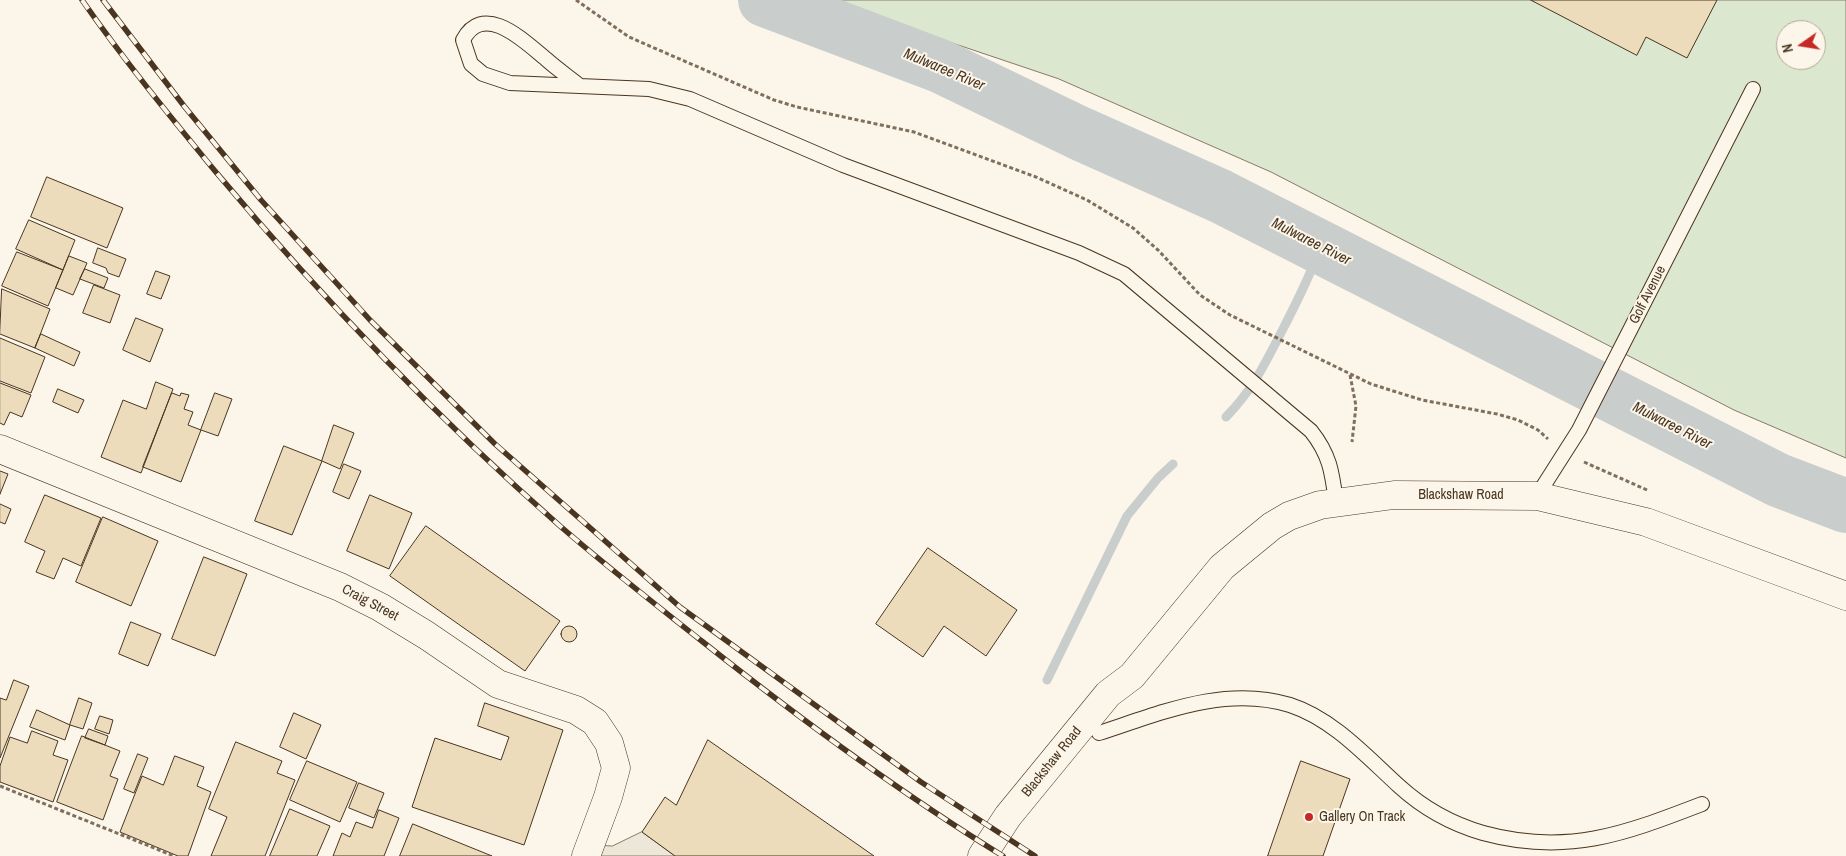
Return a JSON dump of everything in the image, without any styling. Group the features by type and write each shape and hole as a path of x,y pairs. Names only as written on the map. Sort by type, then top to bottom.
{"street":[{"name":"Craig Street","path":"0,449 340,587 380,607 426,635 498,684 576,710 595,722 609,743 616,768 608,797 586,856"},
{"name":"Blackshaw Road","path":"982,856 1008,816 1108,694 1132,676 1209,581 1237,553 1289,516 1336,502 1402,495 1537,496 1646,522 1846,596"},
{"name":"Blackshaw Road","path":"1003,856 1011,841 1120,707 1132,676"}],"lane":[{"path":"580,86 510,28 494,23 481,24 468,31 464,40 471,64 483,74 510,83 580,86 649,88 690,100 844,165 1079,253 1124,274 1239,373 1311,431 1322,445 1329,459 1336,502"},
{"name":"Golf Avenue","path":"1537,496 1580,430 1753,89"},
{"path":"1099,733 1206,700 1246,698 1289,705 1310,712 1326,722 1411,797 1429,809 1467,828 1510,841 1531,844 1576,844 1598,840 1702,804"}],"path":[{"path":"576,0 629,37 774,100 797,107 914,132 986,157 1086,200 1133,228 1158,250 1200,294 1216,307 1305,350"},
{"path":"1350,374 1356,406 1352,442"},
{"path":"0,786 174,856"}],"green space":[{"path":"825,0 1846,0 1846,458 1734,410 1271,172 1059,79"}],"shaded area":[{"path":"642,832 675,856 586,856 590,845 612,846"}],"building":[{"path":"1531,0 1717,0 1687,58 1646,37 1637,55"},
{"path":"47,177 123,208 107,248 31,217"},
{"path":"29,220 75,240 63,270 16,249"},
{"path":"98,248 126,259 119,277 108,273 106,268 93,263"},
{"path":"17,252 63,270 48,306 2,286"},
{"path":"69,256 87,263 73,295 56,288"},
{"path":"85,269 108,278 104,288 80,279"},
{"path":"156,271 170,276 161,299 147,294"},
{"path":"94,285 120,295 110,323 83,313"},
{"path":"2,289 50,309 35,348 0,334"},
{"path":"136,318 163,329 150,362 123,350"},
{"path":"41,334 80,352 74,366 35,348"},
{"path":"0,338 45,357 31,393 0,381"},
{"path":"156,382 173,389 141,473 101,457 123,400 146,409"},
{"path":"0,383 31,395 22,417 10,412 4,425 0,423"},
{"path":"58,389 84,400 78,413 53,402"},
{"path":"172,393 180,396 181,393 189,395 184,409 193,412 188,425 201,430 181,482 143,467"},
{"path":"215,393 232,399 218,436 201,430"},
{"path":"334,425 354,433 340,469 322,461"},
{"path":"284,446 322,461 292,535 255,521"},
{"path":"344,464 361,471 349,499 333,492"},
{"path":"0,471 8,474 0,494"},
{"path":"45,495 101,518 81,566 63,558 54,579 36,572 45,551 25,542"},
{"path":"370,495 412,513 389,569 347,551"},
{"path":"0,504 11,509 5,524 0,522"},
{"path":"103,517 158,541 131,606 76,582"},
{"path":"426,526 560,621 525,671 390,576"},
{"path":"928,548 1017,610 986,656 944,626 923,657 876,624"},
{"path":"204,557 247,574 215,656 172,639"},
{"path":"131,622 161,634 148,666 119,654"},
{"path":"566,626 572,626 577,631 575,640 566,642 561,637 561,631"},
{"path":"14,680 29,686 0,758 0,698 6,700"},
{"path":"79,698 92,703 83,729 70,725"},
{"path":"485,703 563,730 524,845 412,807 435,738 501,760 509,737 478,726"},
{"path":"37,710 70,725 65,740 30,727"},
{"path":"294,713 321,725 306,759 280,747"},
{"path":"100,716 113,720 109,734 95,729"},
{"path":"89,729 108,736 105,745 85,738"},
{"path":"32,731 58,741 53,755 68,760 53,802 0,782 0,766 10,737 27,743"},
{"path":"82,736 120,751 110,776 118,779 103,820 57,802"},
{"path":"708,740 874,856 675,856 642,832 665,797 676,805"},
{"path":"236,742 282,761 277,773 295,780 265,856 211,856 227,817 209,809"},
{"path":"138,754 148,758 134,793 124,789"},
{"path":"175,756 204,767 197,786 211,792 188,856 178,856 120,832 142,776 163,785"},
{"path":"307,761 357,782 340,822 290,800"},
{"name":"Gallery On Track","path":"1301,761 1350,779 1323,856 1268,856"},
{"path":"359,783 384,793 374,818 349,808"},
{"path":"290,809 330,826 317,856 270,856"},
{"path":"379,810 399,818 384,856 333,856 342,833 350,837 356,822 372,828"},
{"path":"413,824 492,856 400,856"}],"waterway":[{"name":"Mulwaree River","path":"765,0 940,66 1079,133 1220,196 1778,480 1846,506"},
{"path":"1226,417 1245,395 1265,363 1304,288 1320,247"},
{"path":"1047,680 1127,516 1158,478 1173,464"}],"railway":[{"path":"82,0 130,65 255,218 381,355 514,485 613,570 776,699 850,754 964,832 1003,856"},
{"path":"103,0 184,106 261,200 370,320 495,444 680,607 921,782 1035,856"}],"place":[{"name":"Gallery On Track","path":"1309,817"}]}
